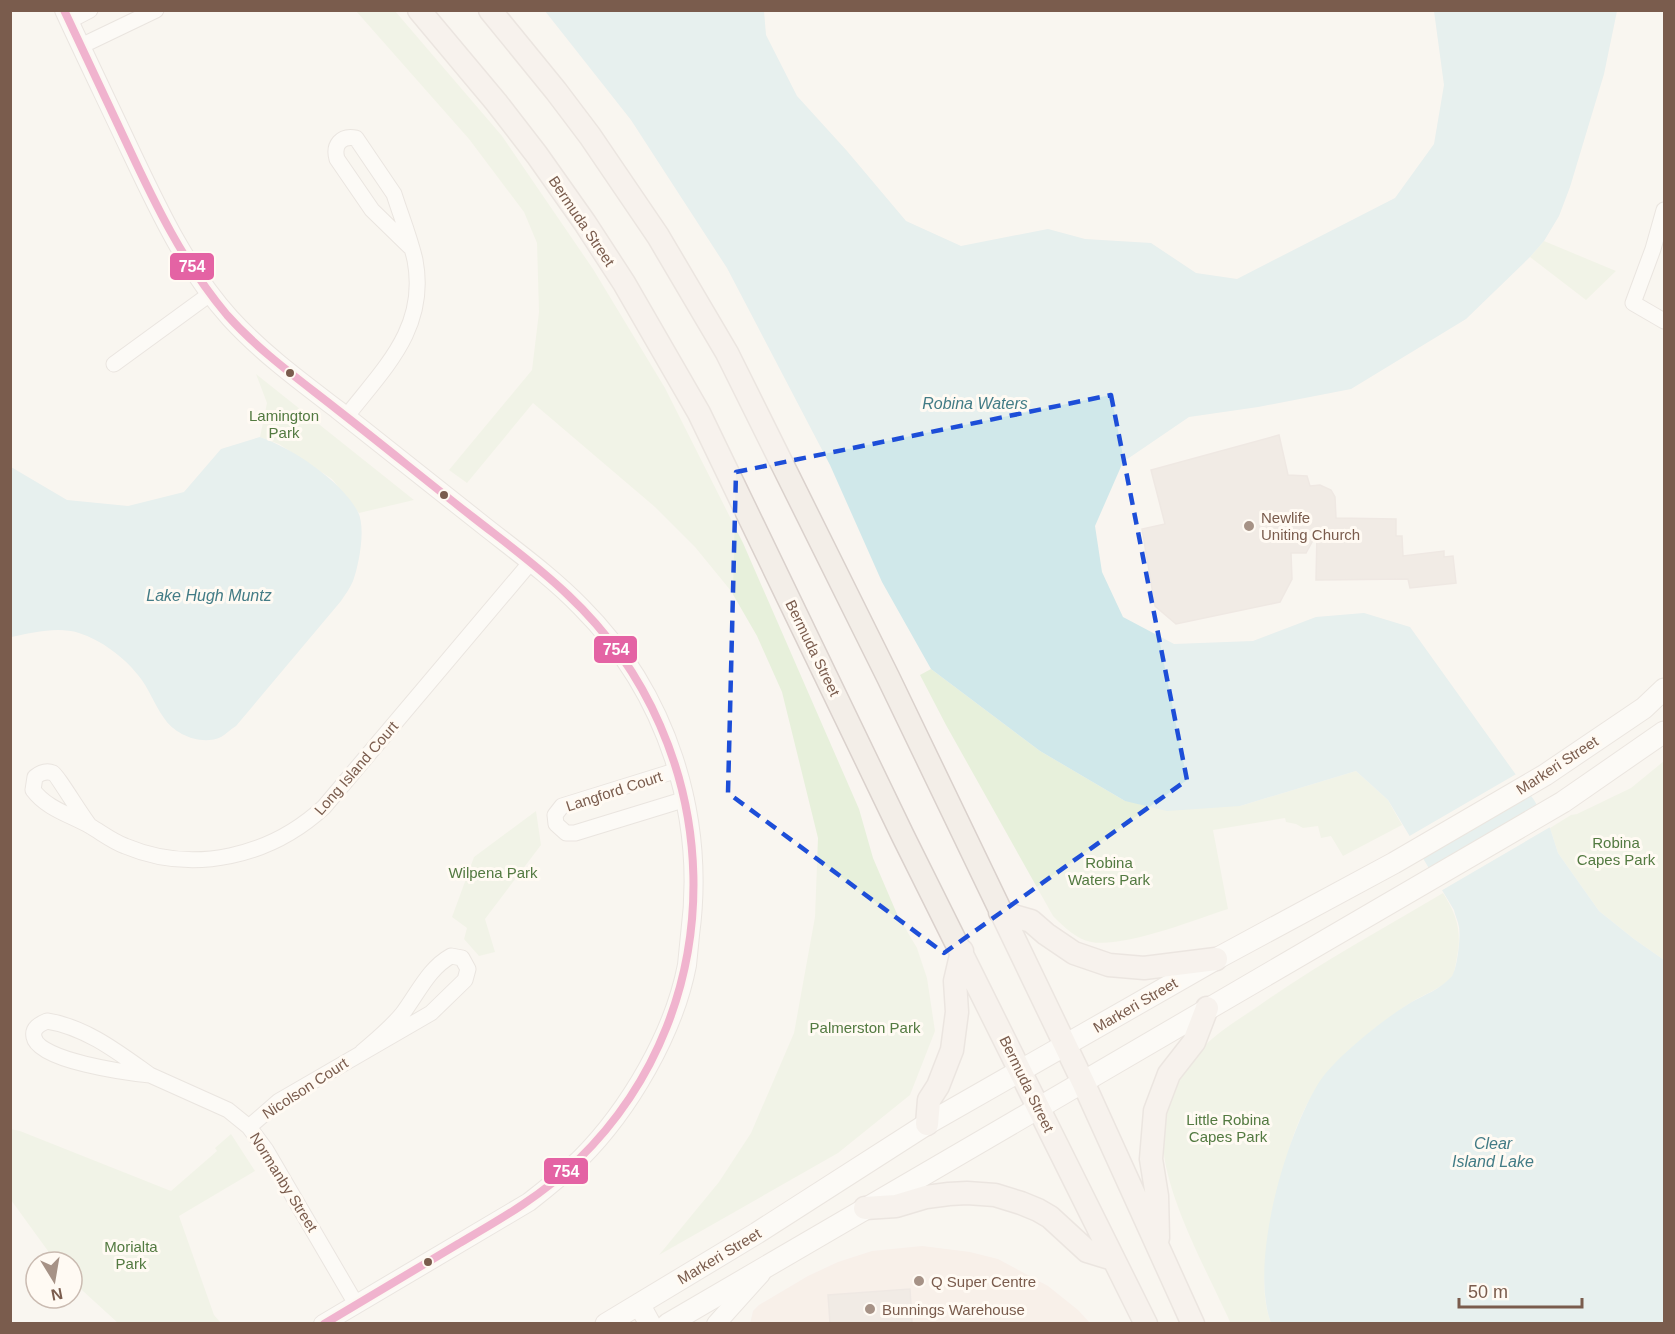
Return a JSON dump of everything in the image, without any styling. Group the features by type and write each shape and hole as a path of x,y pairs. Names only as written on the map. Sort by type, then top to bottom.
{"main road":[{"name":"Bermuda Street","path":"418,10 496,102 585,223 658,341 699,413 903,836 1146,1323"},
{"path":"490,10 590,136 658,236 727,352 1083,1082 1193,1323"},
{"name":"Markeri Street","path":"606,1323 757,1233 927,1124 1216,959 1394,863 1545,775 1644,708 1665,689"},
{"path":"639,1304 672,1323 775,1260 1563,802 1665,732"},
{"path":"1000,912 1031,921 1074,953 1109,965 1144,968 1216,959"},
{"path":"927,1124 930,1100 952,1050 957,1012 955,981 962,951"},
{"path":"1158,1248 1157,1196 1151,1159 1151,1136 1155,1111 1169,1074 1194,1042 1207,1008"},
{"path":"865,1208 896,1206 926,1197 950,1194 995,1195 1038,1210 1050,1217 1087,1251 1113,1259"},
{"path":"639,1304 650,1323"}],"street":[{"path":"90,10 66,16 166,224 210,294 249,337 580,605 619,651 655,709 678,770 686,799 694,879 693,914 687,965 679,995 653,1057 621,1109 582,1157 559,1179 529,1202 323,1323"},
{"path":"81,46 156,10"},
{"path":"346,417 393,357 409,328 415,311 417,293 415,258 394,194 356,138 342,139 335,152 337,159 365,202 410,246"},
{"path":"1665,210 1633,303 1665,321"},
{"path":"114,364 210,294"},
{"name":"Long Island Court","path":"90,826 104,837 148,854 196,860 219,859 245,853 289,834 310,820 331,800 530,563"},
{"name":"Langford Court","path":"678,770 562,806 555,815 556,824 566,833 575,833 686,799"},
{"name":"Nicolson Court","path":"249,1127 279,1101 414,1024 440,1006 468,975 466,963 462,958 451,956 444,959 427,977 403,1013 388,1030 362,1052"},
{"name":"Normanby Street","path":"150,1075 83,1064 38,1045 34,1038 34,1031 39,1024 47,1021 56,1022 101,1041 150,1075 228,1110 249,1127 266,1150 356,1304"},
{"path":"716,1323 775,1260"}],"highlighted area":[{"path":"1111,395 1187,780 944,953 728,793 736,472"}],"shaded area":[{"name":"Q Super Centre","path":"922,1246 970,1252 998,1259 1048,1286 1078,1310 1090,1323 750,1324 753,1311 759,1305 808,1276 838,1262 872,1251"}],"green space":[{"name":"Palmerston Park","path":"356,11 395,11 502,136 593,269 665,388 743,543 859,809 873,858 897,914 917,948 927,978 935,1031 910,1095 838,1153 659,1255 719,1182 751,1133 794,1033 815,917 818,838 782,692 757,636 731,591 695,547 655,507 533,403 467,483 449,470 532,370 539,312 537,243 524,212 469,139"},
{"path":"1544,241 1616,271 1586,300 1530,257"},
{"name":"Lamington Park","path":"256,374 414,500 359,513 332,479 279,444 260,437 267,403"},
{"name":"Robina Waters Park","path":"931,669 1040,751 1125,801 1240,806 1356,771 1388,800 1402,825 1343,856 1331,836 1321,838 1318,826 1303,828 1286,822 1285,818 1213,830 1228,909 1140,937 1105,943 1091,942 1070,932 1053,916 920,675"},
{"name":"Robina Capes Park","path":"1664,761 1664,960 1599,911 1558,853 1550,828 1571,815 1631,788"},
{"name":"Wilpena Park","path":"536,811 541,845 485,919 495,952 479,956 464,939 467,928 452,917 474,857"},
{"name":"Little Robina Capes Park","path":"1443,893 1455,916 1459,940 1453,975 1444,984 1407,1005 1366,1035 1327,1073 1314,1092 1294,1134 1287,1156 1272,1225 1264,1286 1271,1323 1231,1324 1180,1213 1166,1167 1163,1146 1164,1121 1176,1085 1197,1054 1225,1029 1325,962"},
{"name":"Morialta Park","path":"10,1129 171,1191 217,1151 215,1148 231,1134 255,1171 179,1216 214,1315 221,1323 118,1323 84,1292 84,1250 47,1250 11,1200"}],"water":[{"name":"Robina Waters","path":"545,11 764,11 766,35 797,96 906,221 961,246 1048,229 1085,239 1151,243 1196,273 1237,279 1395,198 1434,144 1444,85 1434,11 1617,11 1604,74 1570,187 1559,216 1544,241 1530,257 1466,319 1351,389 1258,407 1189,417 1123,462 1095,526 1102,572 1123,617 1174,644 1253,641 1316,617 1364,613 1410,627 1534,800 1550,828 1558,853 1599,911 1664,960 1664,1323 1271,1323 1265,1298 1264,1268 1268,1235 1283,1168 1306,1107 1323,1077 1350,1049 1392,1015 1438,988 1452,976 1457,960 1459,938 1459,927 1454,910 1388,800 1356,771 1240,806 1167,811 1125,801 1040,751 931,669 882,582 830,465 727,268 631,120"},
{"name":"Lake Hugh Muntz","path":"260,437 301,457 351,500 360,519 361,546 353,581 341,601 236,726 221,737 214,739 198,739 182,734 164,718 142,680 132,668 112,650 87,636 71,631 54,630 11,637 11,467 67,500 128,506 184,492 221,449"}],"pier":[{"path":"1518,773 1532,792 1419,859 1406,838"},
{"path":"1540,804 1552,826 1439,892 1425,871"}],"building":[{"path":"1279,435 1288,475 1307,476 1310,486 1320,485 1331,490 1335,497 1336,518 1396,519 1396,536 1402,536 1403,556 1444,551 1444,557 1453,556 1456,583 1410,588 1408,579 1316,580 1317,533 1306,553 1291,553 1292,579 1280,602 1176,624 1155,606 1142,529 1165,524 1151,470"},
{"name":"Bunnings Warehouse","path":"910,1289 912,1323 830,1323 828,1295"}],"transit line":[{"name":"754","path":"64,10 160,211 197,275 227,315 295,377 522,555 568,595 621,656 660,725 684,799 693,876 688,952 667,1027 630,1097 578,1160 551,1184 521,1206 324,1324"}],"place":[{"name":"Newlife Uniting Church","path":"1249,526"},
{"name":"Q Super Centre","path":"919,1281"},
{"name":"Bunnings Warehouse","path":"870,1309"}],"water label":[{"name":"Clear Island Lake","path":"1493,1152"}]}
